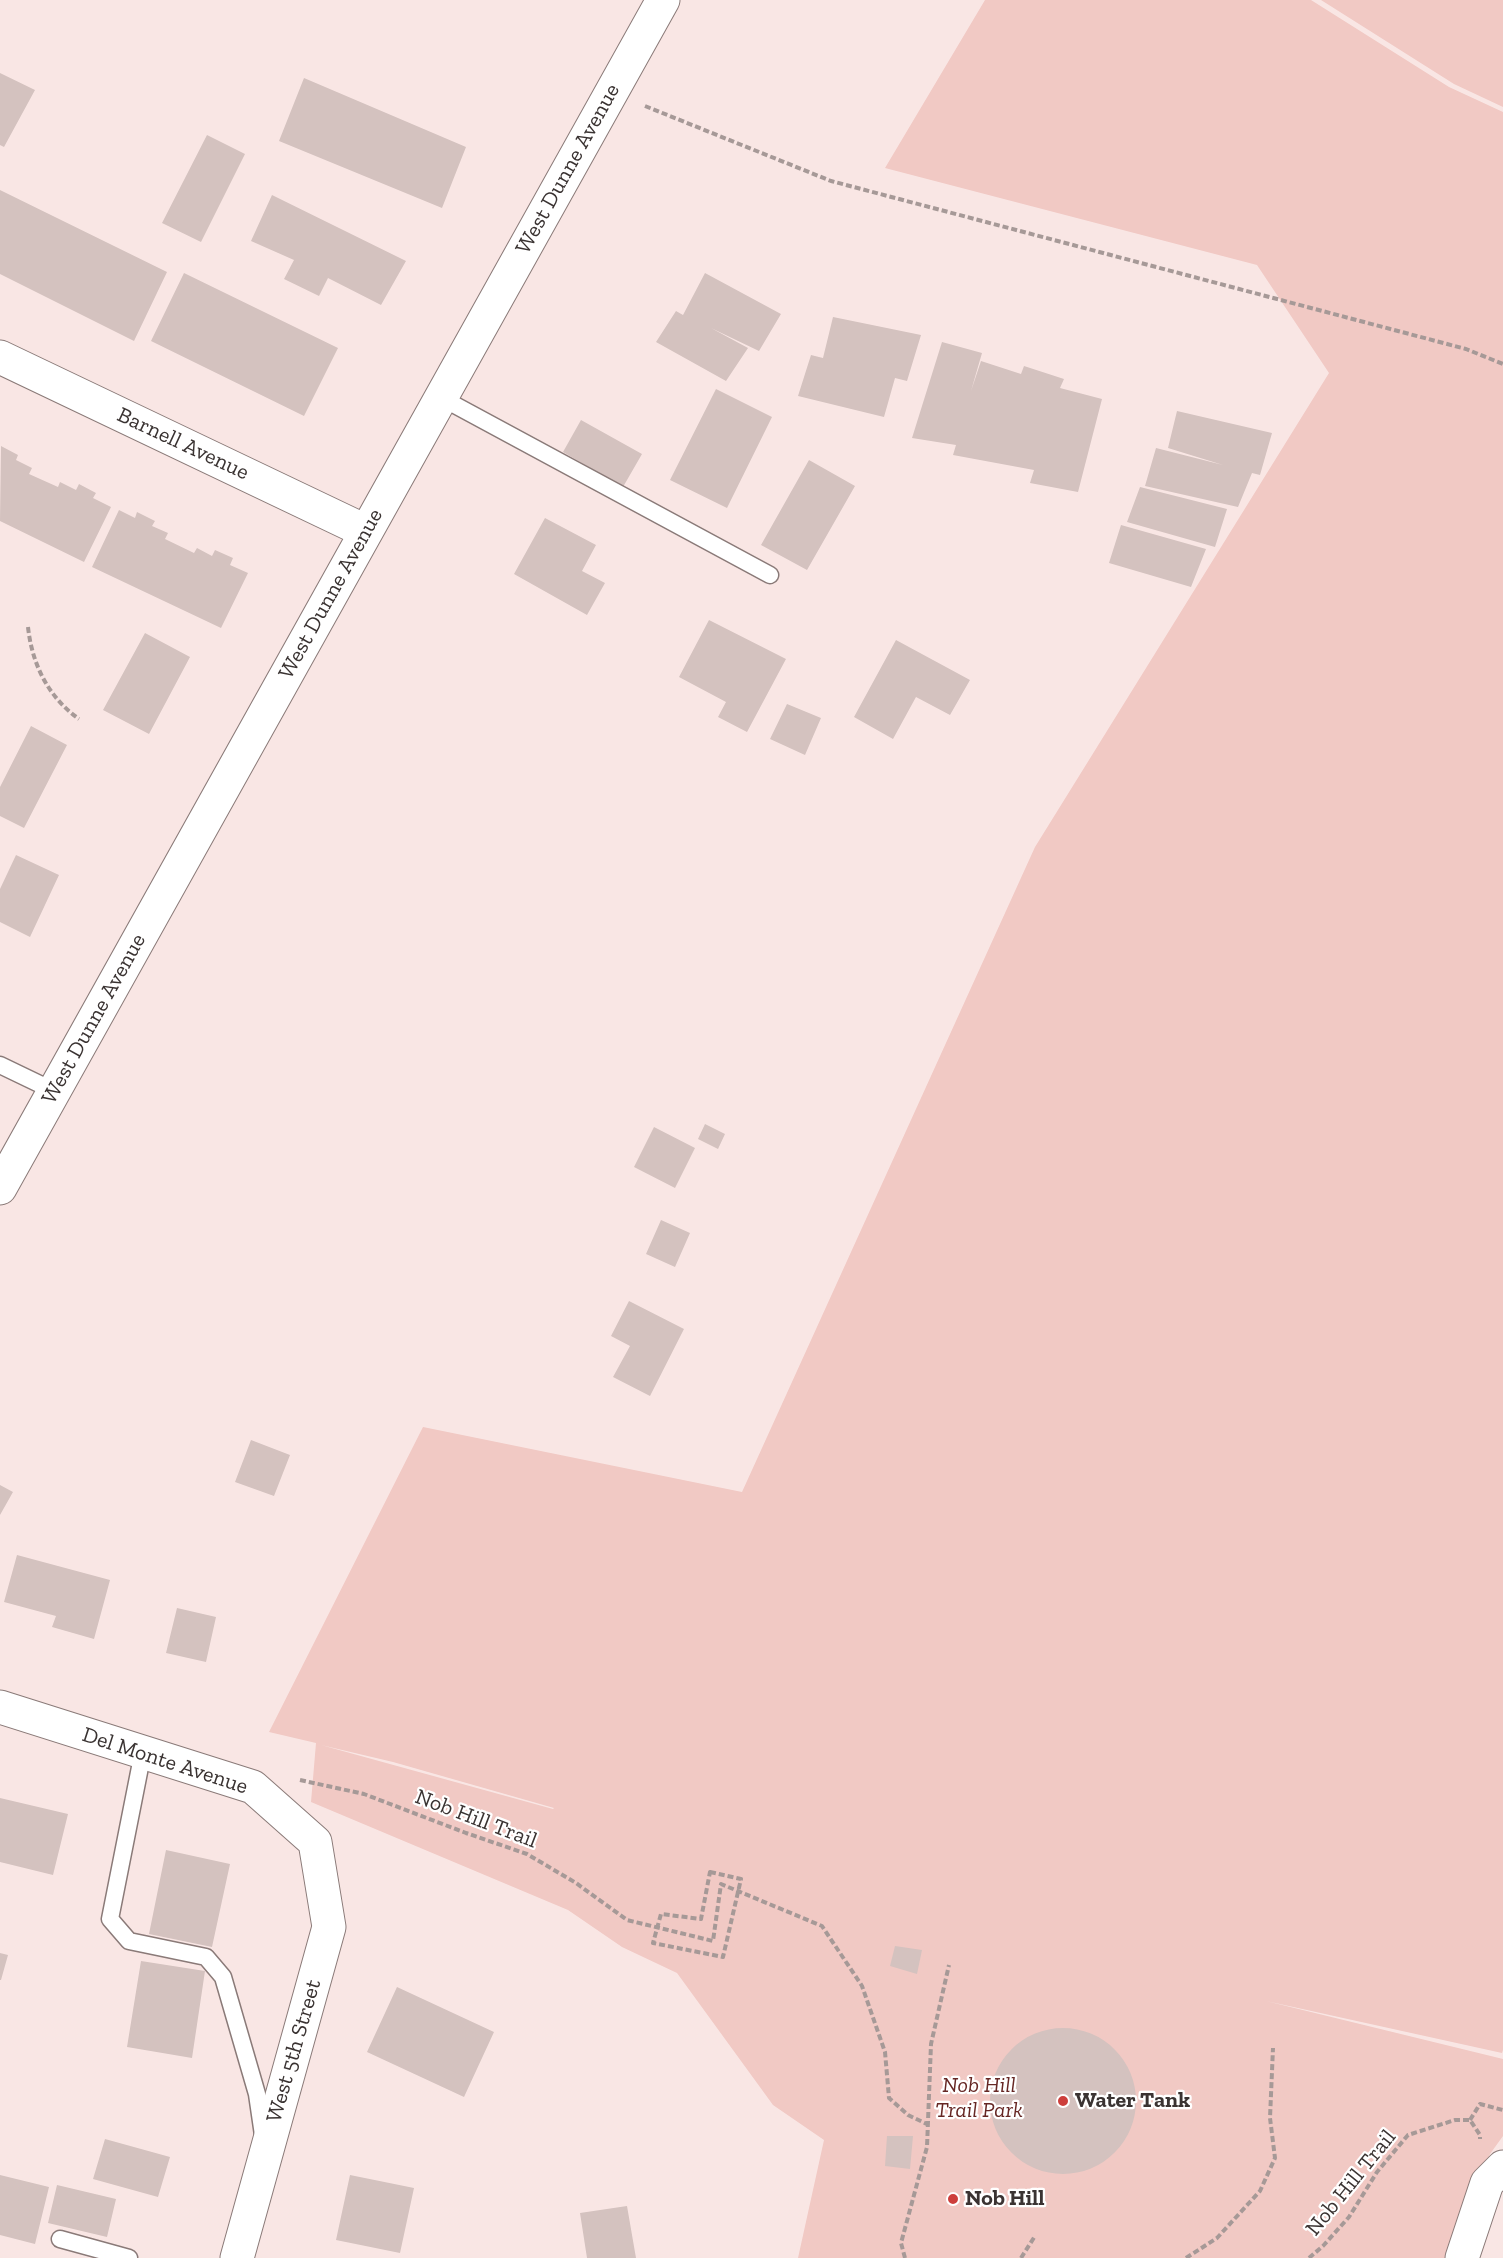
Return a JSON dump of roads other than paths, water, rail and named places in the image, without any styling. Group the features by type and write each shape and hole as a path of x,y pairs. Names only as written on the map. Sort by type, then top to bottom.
{"main road":[{"name":"West Dunne Avenue","path":"0,1188 663,0"},
{"name":"Barnell Avenue","path":"0,357 365,531"},
{"name":"Del Monte Avenue","path":"0,1707 253,1787 315,1842"},
{"name":"West 5th Street","path":"237,2258 329,1927 315,1842"},
{"path":"1462,2258 1486,2183 1503,2167"}],"lane":[{"path":"440,397 770,575"},
{"path":"0,1065 54,1091"},
{"path":"143,1752 110,1918 129,1941 206,1957 224,1977 256,2094 266,2153"},
{"path":"60,2239 129,2258"}],"place":[{"name":"Water Tank","path":"1063,2101"},
{"name":"Nob Hill","path":"953,2199"}],"park label":[{"name":"Nob Hill Trail Park","path":"979,2098"}]}
